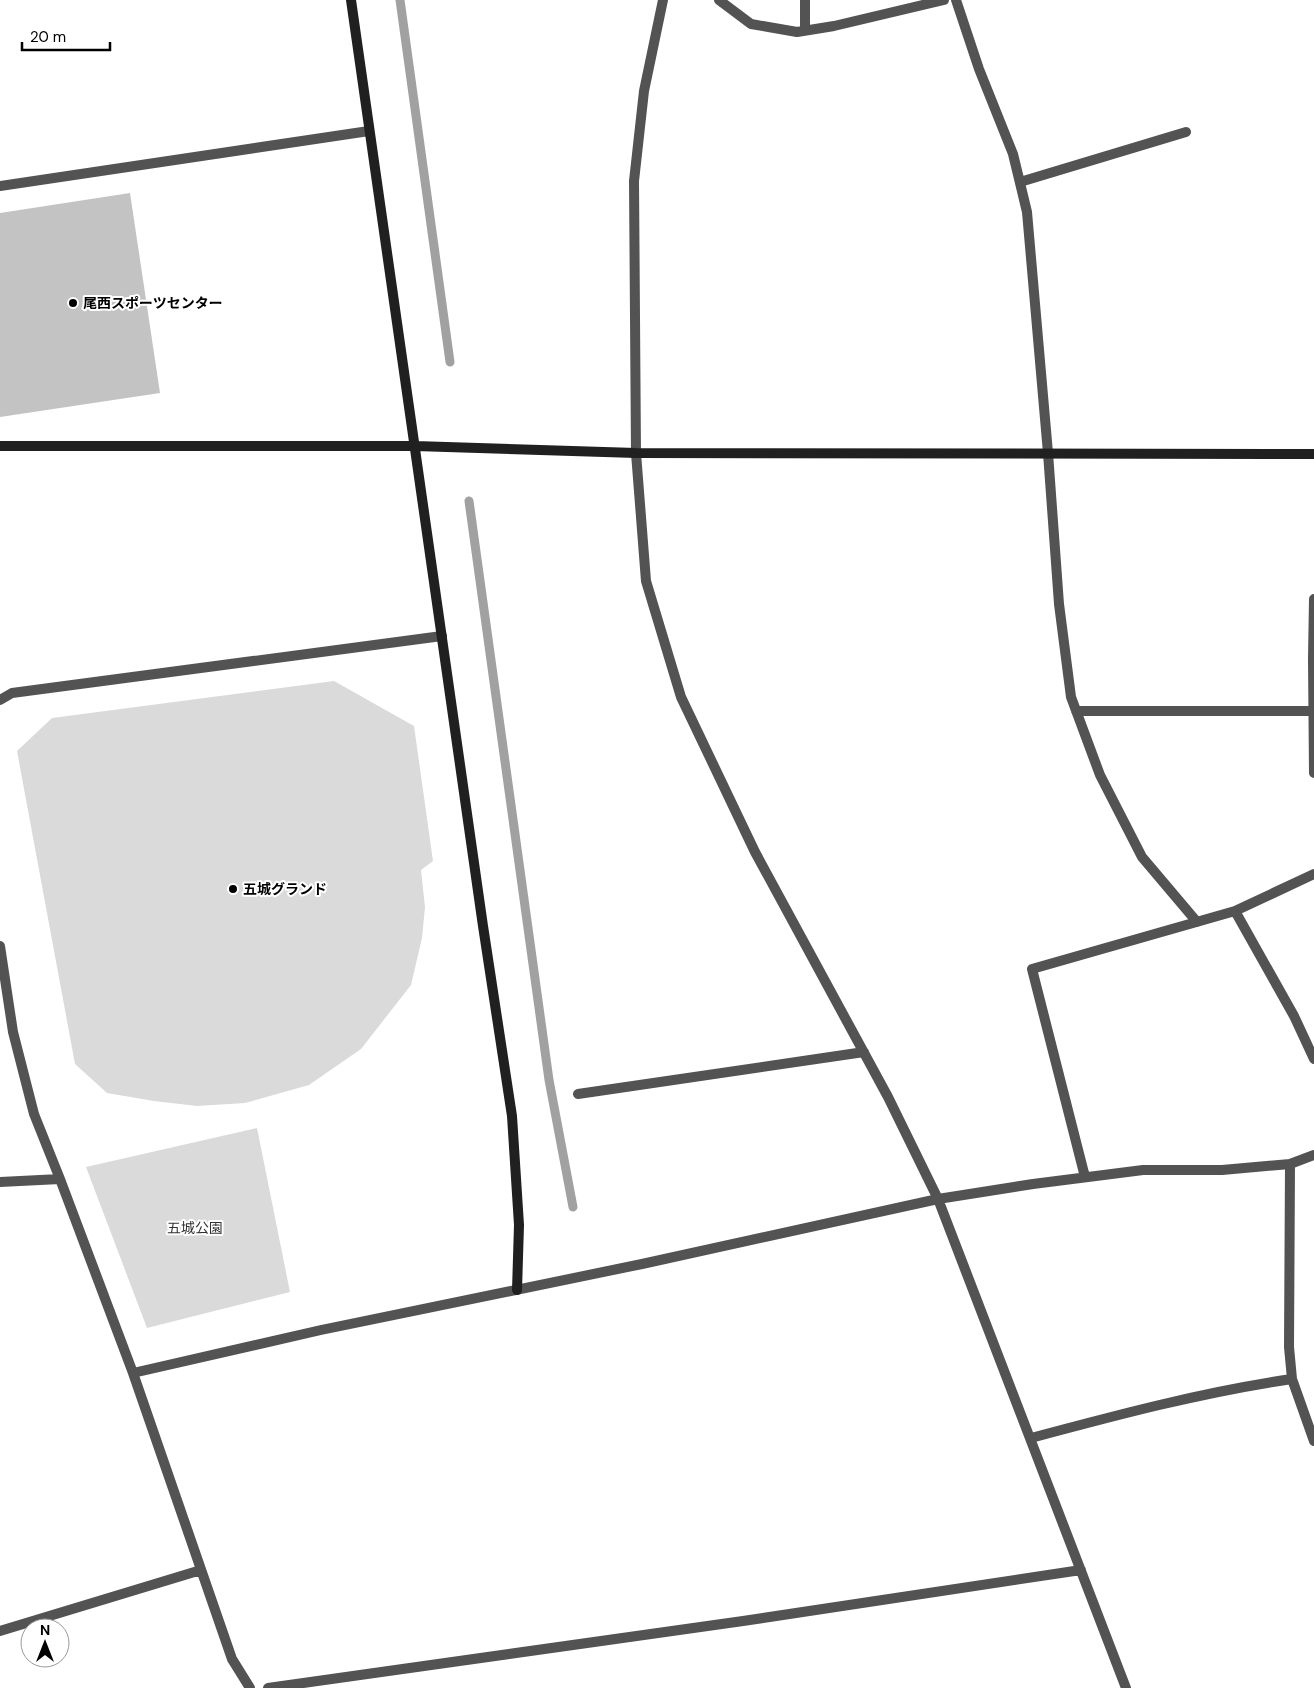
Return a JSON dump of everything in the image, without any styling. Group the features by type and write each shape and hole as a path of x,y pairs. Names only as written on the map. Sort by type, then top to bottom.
{"street":[{"path":"351,0 483,926 512,1116 519,1225 517,1290"},
{"path":"663,0 644,91 634,181 636,453 646,581 681,697 755,852 888,1097 938,1199 1126,1688"},
{"path":"719,0 751,24 796,32 834,26 944,0"},
{"path":"805,0 805,30"},
{"path":"956,0 979,69 1013,154 1027,212 1059,604 1071,697 1100,775 1142,857 1197,922"},
{"path":"0,186 369,131"},
{"path":"1020,182 1186,132"},
{"path":"0,446 415,446 636,453 1314,454"},
{"path":"1314,599 1314,773"},
{"path":"0,700 12,693 442,636"},
{"path":"1076,712 1313,710"},
{"path":"1085,1177 1032,969 1235,910 1314,874"},
{"path":"1235,910 1294,1016 1314,1058"},
{"path":"0,946 13,1032 32,1105 133,1373 232,1659 250,1688"},
{"path":"578,1094 864,1052"},
{"path":"133,1373 330,1328 517,1290 938,1199 1033,1184 1143,1170 1222,1170 1290,1164 1314,1155"},
{"path":"1290,1164 1288,1347 1292,1379 1314,1441"},
{"path":"0,1182 60,1179"},
{"path":"1031,1438 1118,1414 1183,1399 1292,1379"},
{"path":"0,1631 201,1570"},
{"path":"268,1688 743,1621 1081,1570"}],"green space":[{"name":"五城グランド","path":"334,681 414,726 433,861 421,870 425,907 422,938 411,985 361,1049 309,1085 245,1103 197,1106 107,1093 75,1064 17,751 52,718"},
{"name":"五城公園","path":"257,1128 290,1292 147,1328 86,1167"}],"building":[{"name":"尾西スポーツセンター","path":"130,193 160,393 0,417 0,213"}],"waterway":[{"path":"400,0 450,362"},
{"path":"469,501 549,1080 573,1207"}],"place":[{"name":"尾西スポーツセンター","path":"73,303"},
{"name":"五城グランド","path":"233,889"}]}
